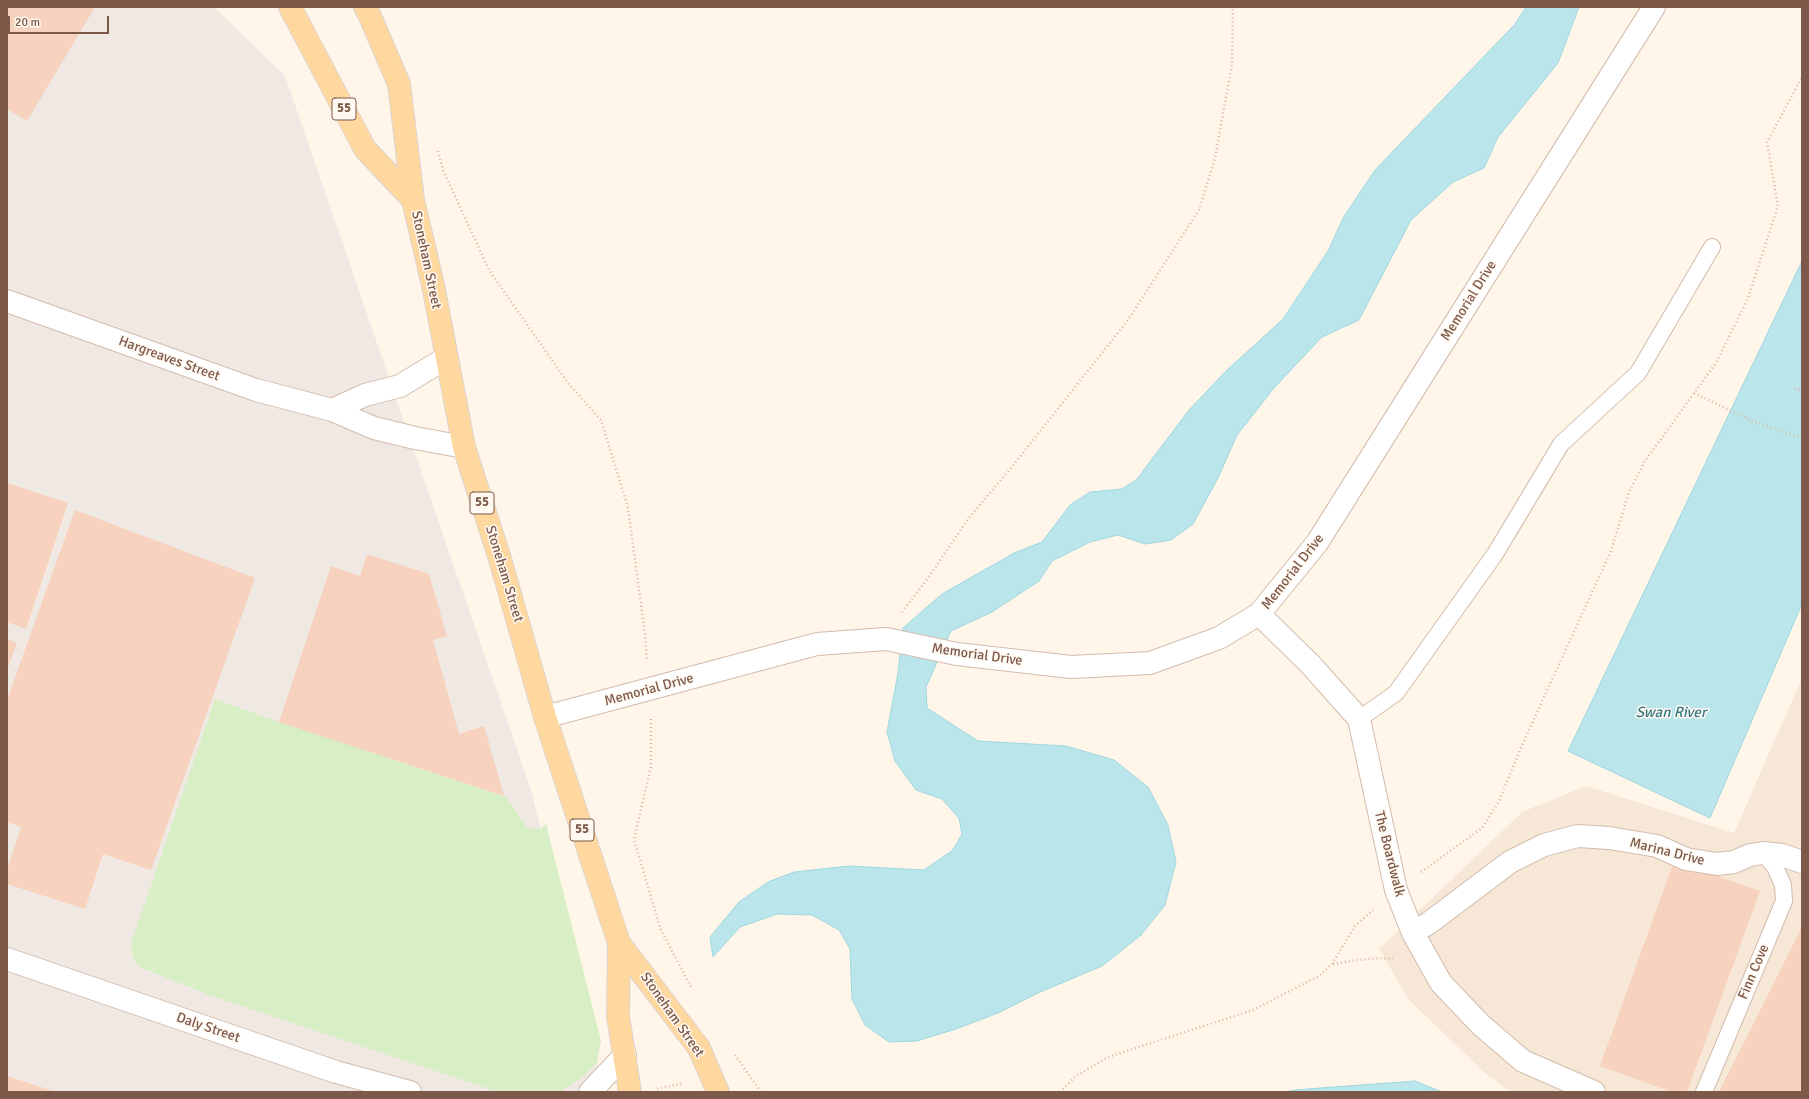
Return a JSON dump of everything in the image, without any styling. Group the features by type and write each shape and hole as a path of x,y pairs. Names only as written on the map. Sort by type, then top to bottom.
{"main road":[{"name":"Stoneham Street","path":"290,7 365,149 413,200"},
{"name":"Stoneham Street","path":"364,7 369,14 400,84 413,200 433,285 464,447 500,559 545,717 619,943 618,1016 630,1092"},
{"name":"Stoneham Street","path":"619,943 699,1048 718,1092"}],"street":[{"name":"Memorial Drive","path":"545,717 817,644 883,639 957,654 1071,667 1150,663 1218,638 1259,614 1317,543 1654,7"},
{"name":"Hargreaves Street","path":"7,301 256,390 332,410 374,428 415,438 464,447"},
{"path":"332,410 365,395 400,386 446,358"},
{"path":"1259,614 1311,665 1360,719"},
{"name":"The Boardwalk","path":"1360,719 1396,890 1413,933 1441,982 1481,1025 1523,1061 1594,1092"},
{"name":"Marina Drive","path":"1413,933 1428,924 1510,862 1544,845 1578,836 1609,838 1657,846 1686,859 1717,864 1734,862 1750,855 1763,853 1782,855 1802,862"},
{"name":"Daly Street","path":"7,959 336,1072 410,1092"},
{"path":"590,1092 625,1055"}],"lane":[{"path":"1360,719 1396,693 1495,554 1561,444 1638,373 1712,247"},
{"name":"Finn Cove","path":"1704,1092 1784,901 1783,885 1775,867 1763,853"}],"path":[{"path":"883,639 926,581 968,519 1011,468 1128,320 1199,210 1215,158 1232,64 1233,7"},
{"path":"1060,1092 1076,1076 1108,1057 1253,1010 1319,976 1332,964 1355,926 1396,890 1482,828 1499,801 1523,743 1611,551 1629,492 1645,461 1716,363 1748,298 1778,206 1768,142 1802,77"},
{"path":"438,148 443,170 489,270 568,383 601,420 628,508 645,634 651,710 651,766 634,840 660,930 692,989"},
{"path":"1795,388 1802,391"},
{"path":"1694,393 1752,421 1802,438"},
{"path":"1332,964 1383,958 1430,963"},
{"path":"732,1050 761,1092"}],"shaded area":[{"path":"7,7 214,7 285,76 532,793 598,1067 597,1092 7,1092"},
{"path":"1802,678 1802,1092 1510,1092 1486,1074 1409,1000 1379,949 1522,812 1586,786 1734,833"}],"green space":[{"path":"215,699 279,722 504,796 526,826 531,829 540,829 546,824 601,1041 597,1063 585,1075 560,1092 498,1092 209,995 144,969 136,964 132,954 131,944"}],"water":[{"path":"1526,7 1579,7 1558,63 1498,137 1484,168 1453,182 1411,220 1359,320 1322,337 1274,388 1237,435 1218,478 1193,524 1171,540 1145,544 1118,535 1090,542 1052,561 1039,581 992,612 951,631 926,687 927,708 978,741 1066,746 1114,760 1148,787 1168,825 1176,862 1165,905 1141,935 1102,966 1038,993 998,1013 956,1029 917,1041 889,1042 865,1025 852,999 850,949 839,930 812,915 777,914 740,927 713,957 710,937 739,902 768,882 794,872 849,866 924,870 953,850 962,834 959,818 942,799 916,790 895,761 887,732 898,673 903,628 942,594 1014,553 1042,542 1070,505 1090,492 1122,489 1137,479 1189,410 1226,371 1283,319 1328,251 1343,218 1375,170 1515,24"},
{"name":"Swan River","path":"1802,261 1802,604 1710,818 1568,751"},
{"path":"1415,1081 1442,1092 1285,1092 1294,1090"}],"building":[{"path":"7,7 95,7 27,121 7,109"},
{"path":"7,483 68,503 26,629 7,622"},
{"path":"75,510 255,578 151,870 103,854 85,909 7,884 7,870 21,827 7,822 7,700"},
{"path":"367,554 429,574 447,636 433,640 459,734 484,726 504,796 279,722 331,566 360,576"},
{"path":"7,639 17,643 7,670"},
{"path":"1674,861 1760,891 1687,1092 1672,1092 1600,1066"},
{"path":"1802,927 1802,1092 1719,1092"},
{"path":"7,1076 56,1092 7,1092"}]}
